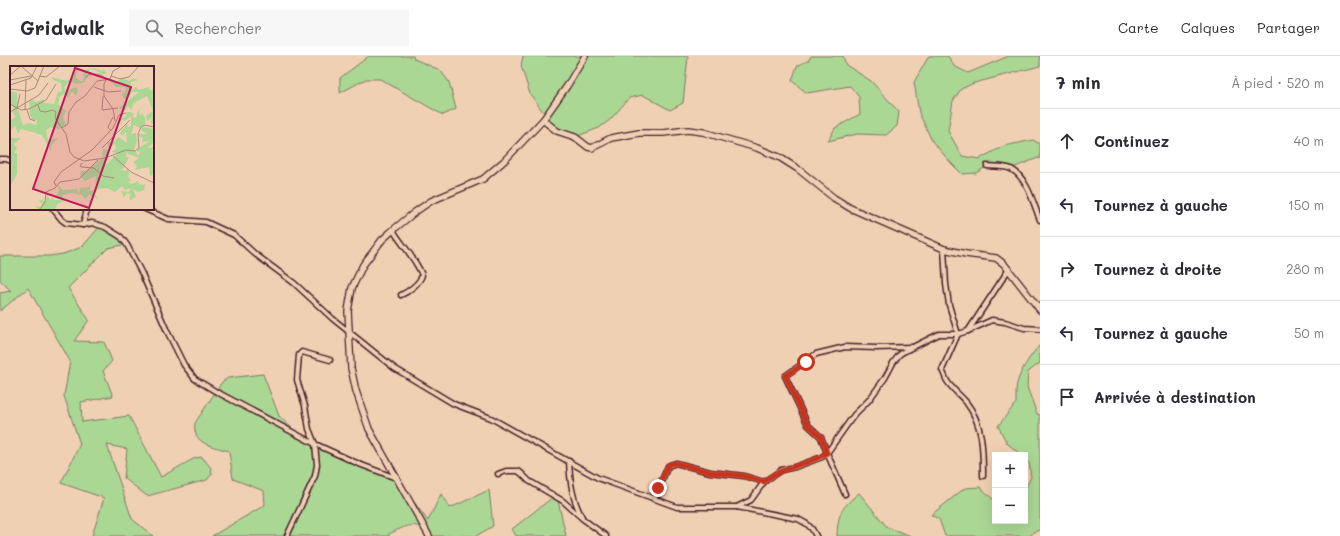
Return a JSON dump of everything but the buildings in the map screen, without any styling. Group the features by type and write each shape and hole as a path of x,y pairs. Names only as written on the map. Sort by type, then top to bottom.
{"street":[{"path":"429,536 369,429 356,391 351,368 348,311 352,288 363,265 382,240 393,230 431,201 483,179 525,140 543,120 567,86 585,56"},
{"path":"543,120 557,132 575,137 588,147 592,148 597,147 611,138 639,133 663,133 688,130 703,132 757,148 779,157 798,169 834,198 850,208 944,249 996,258 1004,264 1040,310"},
{"path":"0,159 6,158 10,160"},
{"path":"987,166 1010,169 1018,174 1027,188 1040,220"},
{"path":"55,210 66,223 83,225 92,223 105,227 121,237 127,245 142,274 178,355 195,378 215,391 315,444 359,464 396,478"},
{"path":"83,225 87,210"},
{"path":"147,210 168,219 206,222 234,235 255,254 294,283 314,303 394,368 425,388 454,404 491,418 598,478 677,507 737,508 798,519 807,524 816,536"},
{"path":"393,230 413,258 422,275 420,280 401,295"},
{"path":"944,249 949,304 958,334 942,370 947,382 966,401 979,425 983,453 982,476"},
{"path":"968,331 1008,269"},
{"path":"737,508 751,500 764,482 781,470 822,457 827,453 854,415 885,378 899,355 912,347 939,334 958,334 992,320 1006,322 1024,328 1040,329"},
{"path":"845,494 821,437 808,425 785,376 816,354 845,347 912,347"},
{"path":"287,536 315,476 317,465 315,444 309,429 297,380 299,356 302,352 330,360"},
{"path":"569,461 573,495 576,506 583,519"},
{"path":"654,499 668,466 676,463 710,472 744,476 764,482"},
{"path":"498,474 504,471 518,472 529,481 563,501 583,519 606,536"}],"green space":[{"path":"369,56 413,56 414,59 440,70 449,82 456,109 443,115 380,79 366,79 340,93 340,78"},
{"path":"523,56 688,56 683,103 670,110 643,95 629,98 611,119 599,128 575,137 557,131 530,94 521,66"},
{"path":"811,56 843,56 846,65 871,81 899,112 897,126 886,135 857,134 828,141 835,128 860,114 859,97 850,86 807,93 792,81 797,66 809,60"},
{"path":"929,56 948,56 954,66 968,73 1009,56 1040,56 1040,66 974,83 961,89 953,101 948,131 962,156 979,159 1004,146 1033,140 1040,144 1040,159 1038,158 1010,169 987,166 976,173 962,174 932,141 919,113 914,82"},
{"path":"101,225 127,244 108,248 68,288 89,320 74,341 104,342 112,361 103,371 113,396 81,402 82,422 129,416 161,477 195,458 202,457 211,468 212,474 207,480 147,496 124,478 127,449 107,445 132,519 153,536 92,536 104,498 61,483 80,444 64,396 70,361 28,288 0,311 0,293 11,291 0,280 0,256 49,256 63,254 82,247"},
{"path":"1040,345 1040,363 1028,372 1027,387 1037,414 1040,415 1040,530 1033,532 1031,536 945,536 939,519 931,515 965,488 980,487 992,498 992,524 1028,524 1028,483 1031,477 1028,452 1018,452 1007,443 998,426 1016,403 1017,384 1021,372 1032,354"},
{"path":"263,374 279,416 298,434 359,463 395,476 428,521 441,494 450,508 489,490 493,526 476,536 431,536 420,527 411,526 395,531 389,534 389,536 212,536 265,505 264,491 233,479 229,451 210,446 200,440 195,430 195,423 222,382 228,378"},
{"path":"859,493 887,527 911,536 837,536 838,522 844,507"},
{"path":"557,496 566,536 516,536 512,529 553,497"}],"route":[{"path":"658,488 670,464 676,463 720,474 744,476 764,482 781,470 822,457 827,453 821,437 808,425 785,376 806,362"}]}
